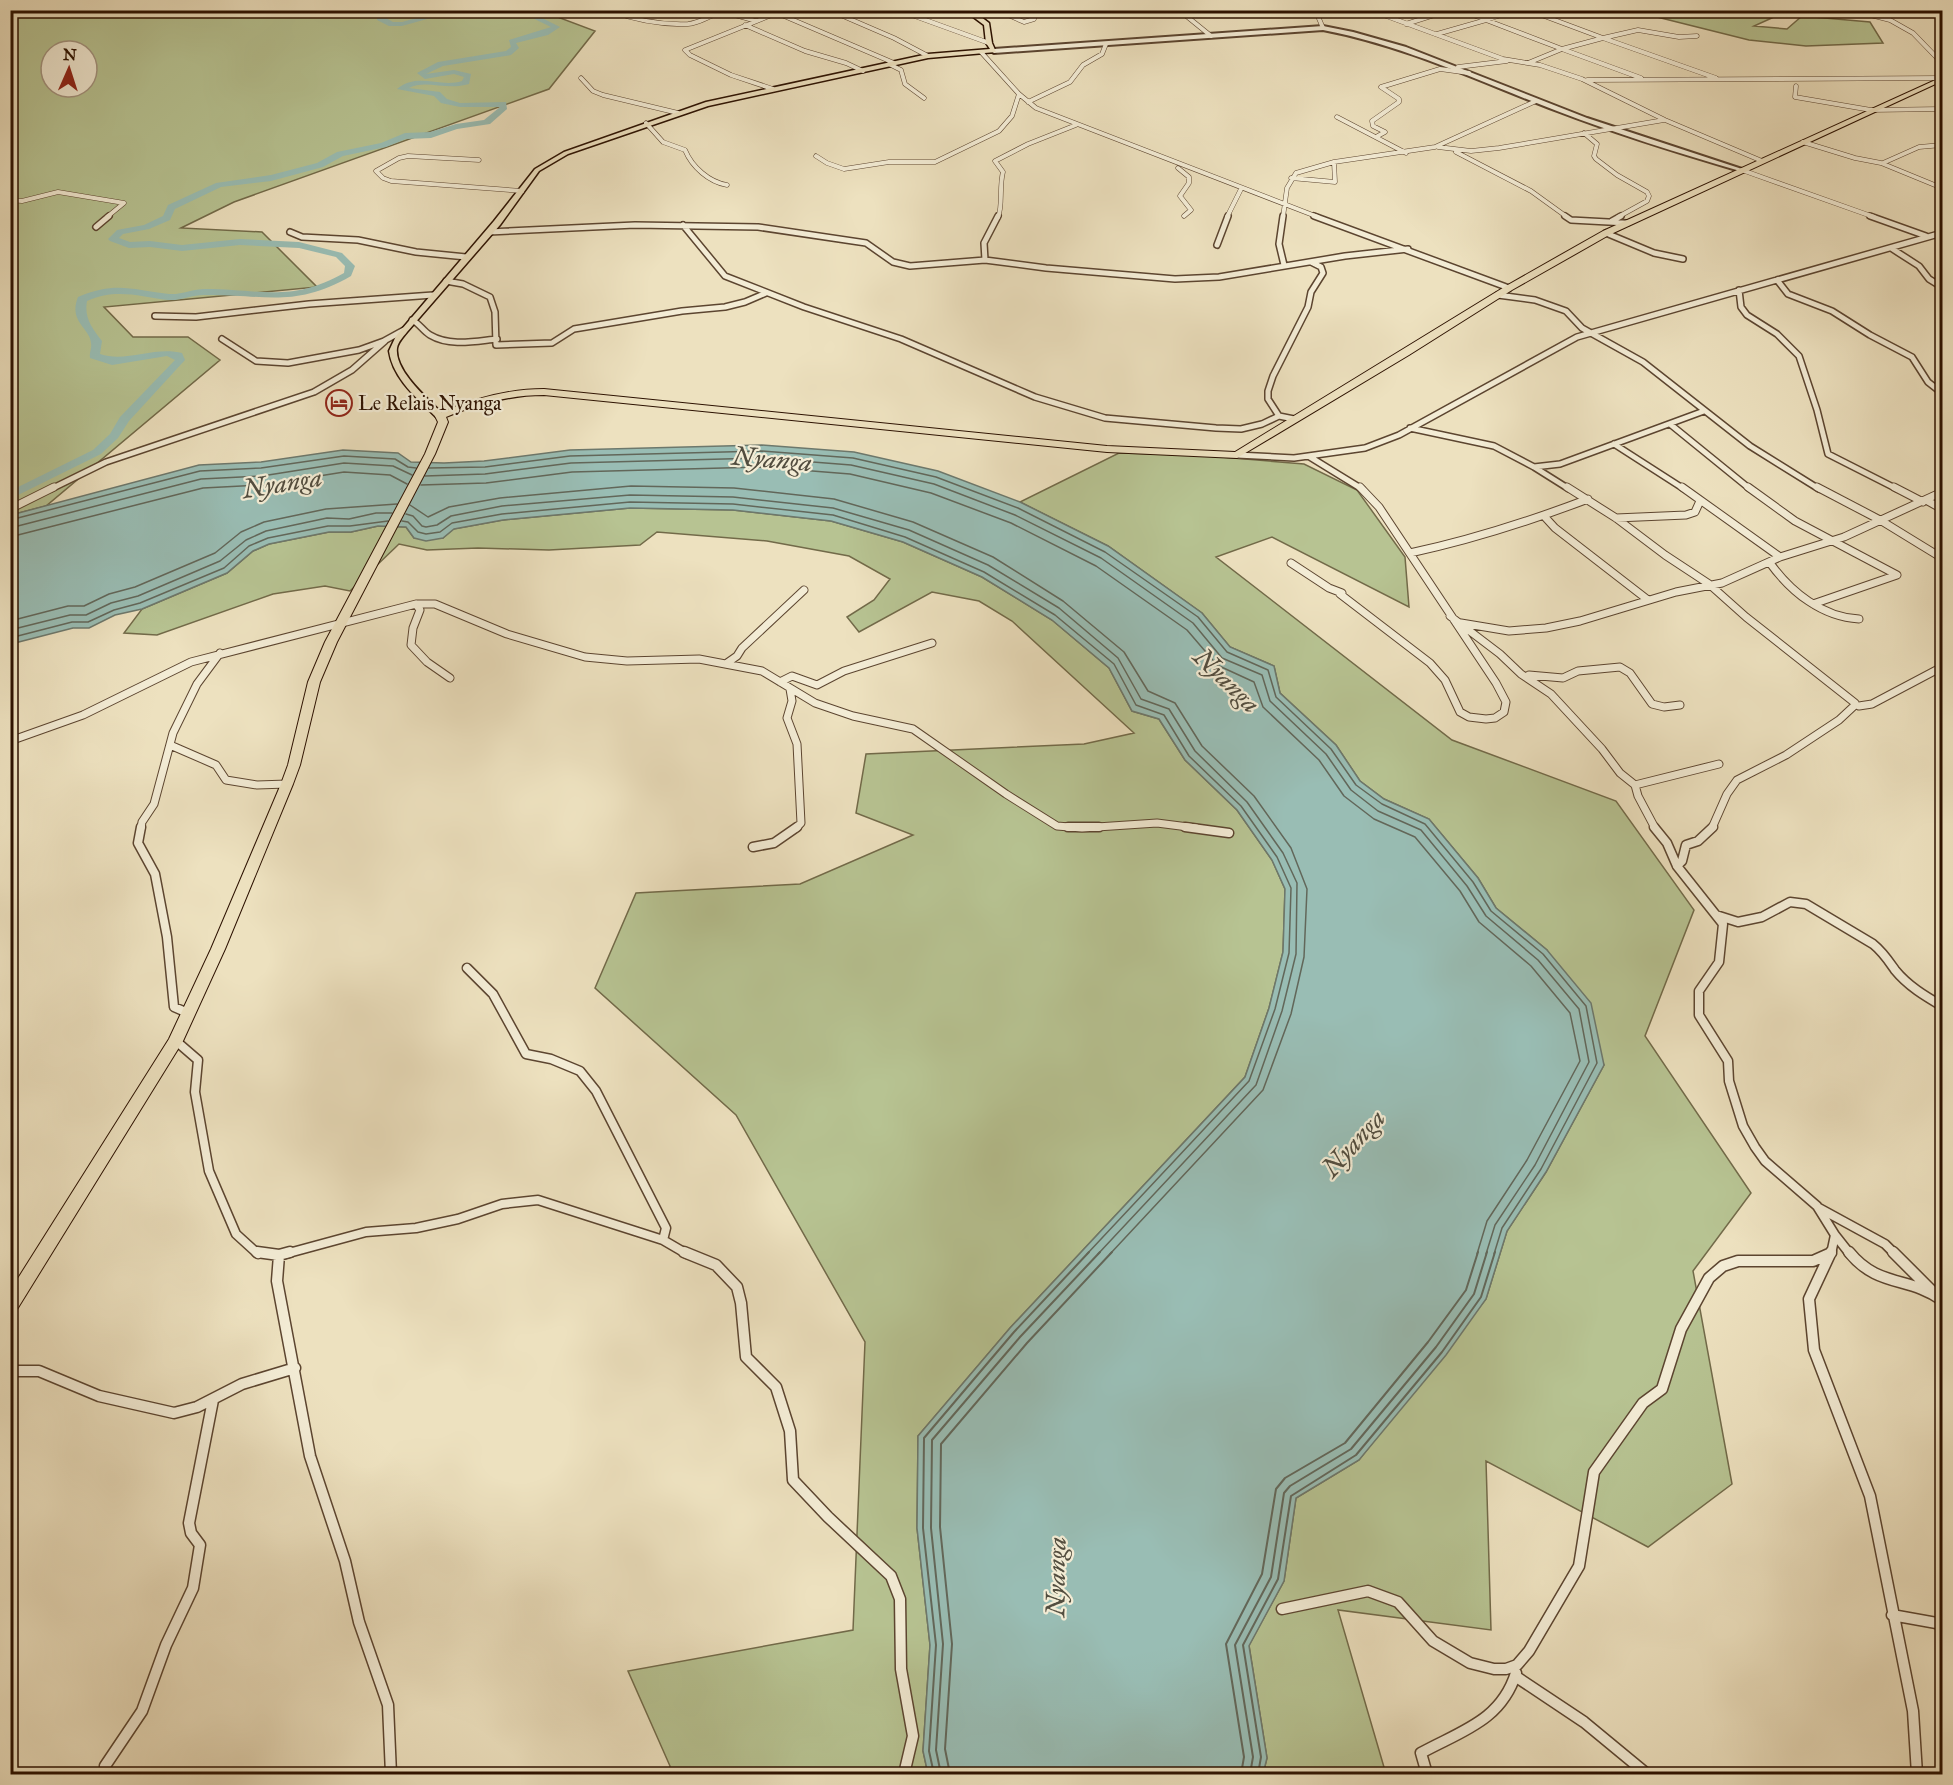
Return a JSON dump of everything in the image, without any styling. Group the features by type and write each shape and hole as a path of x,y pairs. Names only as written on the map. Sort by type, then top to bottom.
{"highway":[{"path":"10,1306 176,1041 287,784 294,765 314,682 343,621 430,454 443,422 440,416 488,397 533,392 1107,449 1237,455 1509,288 1606,233 1942,78"}],"main road":[{"path":"440,416 418,394 394,361 393,348 412,320 489,232 537,171 557,157 646,123 706,104 928,56 994,51 989,43 987,24 967,10"}],"street":[{"path":"771,10 892,64 901,70 904,83 924,98"},
{"path":"773,90 731,75 690,55 685,50 784,10"},
{"path":"829,10 894,38 928,56"},
{"path":"898,10 989,43"},
{"path":"984,10 1006,14 1024,22 1034,19 1036,10"},
{"path":"1179,10 1211,36"},
{"path":"1310,10 1319,12 1371,11 1508,60 1527,63 1582,80 1665,120 1762,161"},
{"path":"1378,14 1389,10"},
{"path":"1406,24 1450,10"},
{"path":"1460,10 1647,81"},
{"path":"1437,34 1516,10"},
{"path":"1528,10 1722,80"},
{"path":"1851,10 1890,20 1913,33 1942,63"},
{"path":"611,11 634,19 684,23 701,22 707,17 721,14 755,21"},
{"path":"1319,12 1323,28"},
{"path":"746,25 796,47 863,71"},
{"path":"994,51 1323,28 1389,42 1458,67 1536,101 1742,170 1926,236"},
{"path":"1527,63 1562,49 1634,30 1650,31 1683,39 1697,36"},
{"path":"1028,102 1072,80 1083,64 1102,54 1106,44"},
{"path":"981,52 1019,94 1036,108 1241,189 1509,288"},
{"path":"1458,67 1488,65 1508,60"},
{"path":"1376,137 1384,132 1372,126 1372,122 1399,102 1399,99 1381,87 1440,69 1471,73"},
{"path":"581,78 593,91 603,95 678,113"},
{"path":"1582,80 1942,78"},
{"path":"1796,86 1795,97 1871,110 1942,110"},
{"path":"816,156 841,170 888,162 938,161 980,143 1001,130 1017,109 1019,94"},
{"path":"1036,108 1037,99"},
{"path":"1446,146 1536,101"},
{"path":"1337,117 1406,153"},
{"path":"1458,153 1665,120"},
{"path":"646,123 663,142 685,150 688,158 713,183 727,185"},
{"path":"986,260 984,243 1000,213 1001,206 999,185 1003,172 995,161 1028,144 1076,125"},
{"path":"1584,133 1597,144 1594,156 1596,159 1617,175 1647,192 1649,196 1647,201 1611,222"},
{"path":"1803,142 1855,158 1881,163 1942,188"},
{"path":"1881,163 1898,159 1925,144 1942,146"},
{"path":"1446,146 1531,191 1571,220 1627,223"},
{"path":"1284,265 1279,244 1285,204 1291,178 1302,169 1435,147 1446,146 1471,151"},
{"path":"479,160 408,156 399,158 376,171 383,178 391,181 522,191"},
{"path":"1291,178 1335,182 1334,162"},
{"path":"1178,164 1178,168 1189,177 1189,183 1180,196 1191,210 1184,216"},
{"path":"1217,245 1233,202 1241,189"},
{"path":"10,200 22,201 58,192 124,203 96,227"},
{"path":"683,225 725,276 766,293 901,339 1035,397 1105,418 1241,429 1262,424 1279,416 1294,419"},
{"path":"489,232 683,225 758,227 866,243 893,262 910,266 986,260 1046,268 1174,279 1219,277 1362,253 1408,249"},
{"path":"290,232 302,237 358,240 416,252 466,257"},
{"path":"1606,233 1654,253 1683,259"},
{"path":"1237,455 1310,457 1365,448 1410,428 1551,350 1590,333 1942,233"},
{"path":"1891,248 1919,266 1929,279 1942,287"},
{"path":"1279,416 1268,399 1268,391 1308,307 1311,292 1324,271 1310,262"},
{"path":"1777,280 1788,294 1832,311 1870,335 1912,357 1928,382 1942,393"},
{"path":"446,281 463,284 490,297 495,312 496,345 552,343 574,329 682,311 732,307 747,303 766,293"},
{"path":"1739,290 1741,307 1746,315 1777,334 1799,356 1817,410 1828,454 1942,509"},
{"path":"155,316 196,318 309,304 433,295"},
{"path":"1498,295 1535,300 1566,311 1590,333 1644,362 1750,446 1821,490 1880,520 1923,549 1942,558"},
{"path":"412,320 421,323 430,335 443,339 467,342 497,339"},
{"path":"222,339 241,353 262,362 304,361 356,351 385,341 404,330"},
{"path":"12,508 105,462 314,392 352,370 385,341"},
{"path":"1534,467 1560,464 1704,411"},
{"path":"1670,424 1761,498 1831,542 1897,575 1850,589 1838,595 1825,597 1813,604"},
{"path":"1410,428 1494,446 1587,499 1709,584 1746,617 1856,705"},
{"path":"1614,444 1658,470 1780,557"},
{"path":"1291,562 1329,588 1342,593 1340,594 1360,612 1430,663 1446,680 1460,712 1477,718 1495,718 1504,712 1506,702 1496,683 1370,495 1351,480 1310,457"},
{"path":"1461,623 1509,631 1528,630 1580,621 1648,600 1709,584 1722,583 1780,557 1844,537 1942,492"},
{"path":"1410,553 1439,547 1544,516 1587,499"},
{"path":"1616,518 1686,515 1695,512 1700,501"},
{"path":"1544,516 1555,528 1648,600"},
{"path":"1843,547 1844,537"},
{"path":"1770,563 1779,578 1813,604 1836,615 1859,619"},
{"path":"727,663 737,656 742,648 804,590"},
{"path":"416,604 420,610 413,628 411,645 428,662 450,678"},
{"path":"10,741 83,715 190,662 343,621 416,604 435,604 507,634 585,657 614,661 699,659 762,671 815,703 853,716 913,729 1006,794 1057,826 1082,828 1157,823 1229,833"},
{"path":"1450,616 1500,654 1521,674 1551,694 1602,749 1620,773 1635,785 1638,796 1655,829 1667,843 1677,866 1723,924 1724,944 1719,962 1699,991 1699,1015 1728,1061 1729,1081 1743,1126 1755,1148 1765,1161 1817,1206 1886,1244 1939,1297"},
{"path":"780,682 792,676 817,685 833,674 894,657 932,643"},
{"path":"188,1013 174,1006 167,937 155,874 138,843 142,822 154,804 173,733 197,684 220,653"},
{"path":"190,662 213,665"},
{"path":"1677,866 1682,861 1686,845 1691,845 1714,829 1724,808 1726,794 1737,780 1760,766 1785,756 1808,738 1842,719 1856,705 1872,704 1942,667"},
{"path":"1521,674 1542,678 1563,678 1578,670 1620,668 1630,674 1652,704 1664,707 1680,705"},
{"path":"753,847 769,845 786,837 801,823 797,744 787,718 792,701 790,689"},
{"path":"170,746 216,765 226,780 257,785 287,784"},
{"path":"1635,785 1719,764"},
{"path":"1716,915 1738,922 1762,917 1790,902 1806,904 1873,944 1883,952 1896,971 1915,990 1942,1006"},
{"path":"467,968 493,994 526,1054 551,1059 580,1071 596,1091 666,1228 663,1240"},
{"path":"176,1041 198,1060 195,1092 209,1171 236,1234 259,1254 279,1255 366,1232 416,1228 458,1220 502,1204 538,1200 663,1240 681,1251 716,1265 737,1287 746,1357 776,1387 789,1431 793,1480 828,1517 891,1576 900,1599 902,1669 913,1736 904,1774"},
{"path":"1817,1206 1835,1235 1872,1274 1922,1288 1939,1297"},
{"path":"1835,1235 1831,1253 1809,1299 1814,1350 1829,1395 1870,1496 1913,1711 1917,1774"},
{"path":"1427,1774 1420,1753 1478,1723 1500,1708 1510,1692 1516,1671 1579,1566 1594,1472 1643,1403 1662,1389 1681,1329 1709,1278 1723,1266 1738,1261 1813,1261 1831,1253"},
{"path":"279,1255 277,1281 310,1456 345,1561 359,1622 388,1705 391,1774"},
{"path":"10,1371 39,1371 99,1396 174,1413 197,1407 242,1384 295,1368"},
{"path":"105,1766 139,1718 166,1645 192,1588 200,1545 191,1533 189,1523 213,1400"},
{"path":"1282,1609 1368,1591 1398,1602 1433,1641 1470,1663 1516,1671 1616,1746 1647,1774"},
{"path":"1892,1615 1942,1624"}],"green space":[{"path":"38,10 539,10 595,31 549,89 234,202 181,228 262,232 317,287 104,307 133,337 188,337 220,360 46,506 11,515 10,12"},
{"path":"1633,11 1773,11 1774,17 1754,26 1787,29 1802,16 1870,22 1883,43 1806,46 1749,40"},
{"path":"1119,453 1197,455 1304,464 1357,490 1405,557 1409,607 1272,537 1216,557 1452,740 1616,801 1694,910 1645,1036 1751,1193 1693,1271 1732,1484 1648,1547 1486,1461 1491,1630 1338,1610 1386,1774 1263,1774 1267,1758 1249,1645 1284,1581 1296,1498 1359,1460 1486,1299 1507,1231 1546,1172 1604,1065 1547,950 1496,908 1478,878 1429,819 1384,799 1360,781 1336,745 1280,693 1274,666 1230,647 1202,613 1108,546 1020,502"},
{"path":"630,508 733,510 831,521 903,542 982,577 1052,620 1109,668 1132,711 1159,719 1185,760 1237,810 1272,860 1285,889 1283,952 1269,1008 1245,1077 1010,1328 918,1436 917,1528 930,1645 923,1751 928,1774 669,1774 670,1766 628,1671 853,1630 865,1342 736,1115 595,988 636,893 800,884 913,835 856,813 866,754 1084,744 1134,733 1012,621 979,601 932,592 859,632 847,617 874,600 890,579 849,556 767,541 657,532 640,545 549,550 478,548 427,550 399,544 350,591 325,586 273,594 157,635 124,633 142,609 227,573 253,551 269,544 329,532 351,532 378,526 406,527 414,538 443,538 453,529 503,520"}],"water":[{"name":"Nyanga","path":"762,445 854,452 938,471 1020,502 1108,546 1202,613 1230,647 1274,666 1280,693 1336,745 1360,781 1384,799 1429,819 1478,878 1496,908 1547,950 1591,1003 1604,1065 1546,1172 1507,1231 1486,1299 1446,1355 1359,1460 1296,1498 1284,1581 1249,1646 1267,1758 1263,1774 928,1774 923,1751 930,1645 917,1528 918,1436 1010,1328 1245,1077 1269,1008 1283,952 1285,889 1272,860 1237,810 1185,760 1159,719 1132,711 1109,668 1052,620 982,577 903,542 831,521 733,510 630,508 503,520 454,529 443,538 426,541 414,538 406,527 378,526 351,532 329,532 269,544 253,551 227,573 142,609 115,615 89,628 73,628 11,644 11,515 199,465 261,462 343,450 398,453 411,462 444,463 484,461 570,450"}],"waterway":[{"path":"387,10 394,12 380,18 392,24 402,24 427,17 494,10"},
{"path":"10,496 97,452 114,436 124,419 180,360 178,355 167,353 112,362 94,356 97,341 84,322 81,311 82,299 118,290 140,291 171,297 203,292 263,296 296,295 330,284 348,274 350,266 339,255 299,245 240,242 182,248 150,244 129,245 113,239 120,232 146,227 167,218 171,207 219,185 271,178 320,165 340,154 383,145 405,136 431,135 456,127 487,122 504,107 503,104 460,105 444,101 437,94 401,89 418,82 449,86 466,82 468,76 454,72 425,77 421,73 441,64 508,53 515,48 512,42 540,35 556,27 519,10"}],"place":[{"name":"Le Relais Nyanga","path":"339,403"}]}
